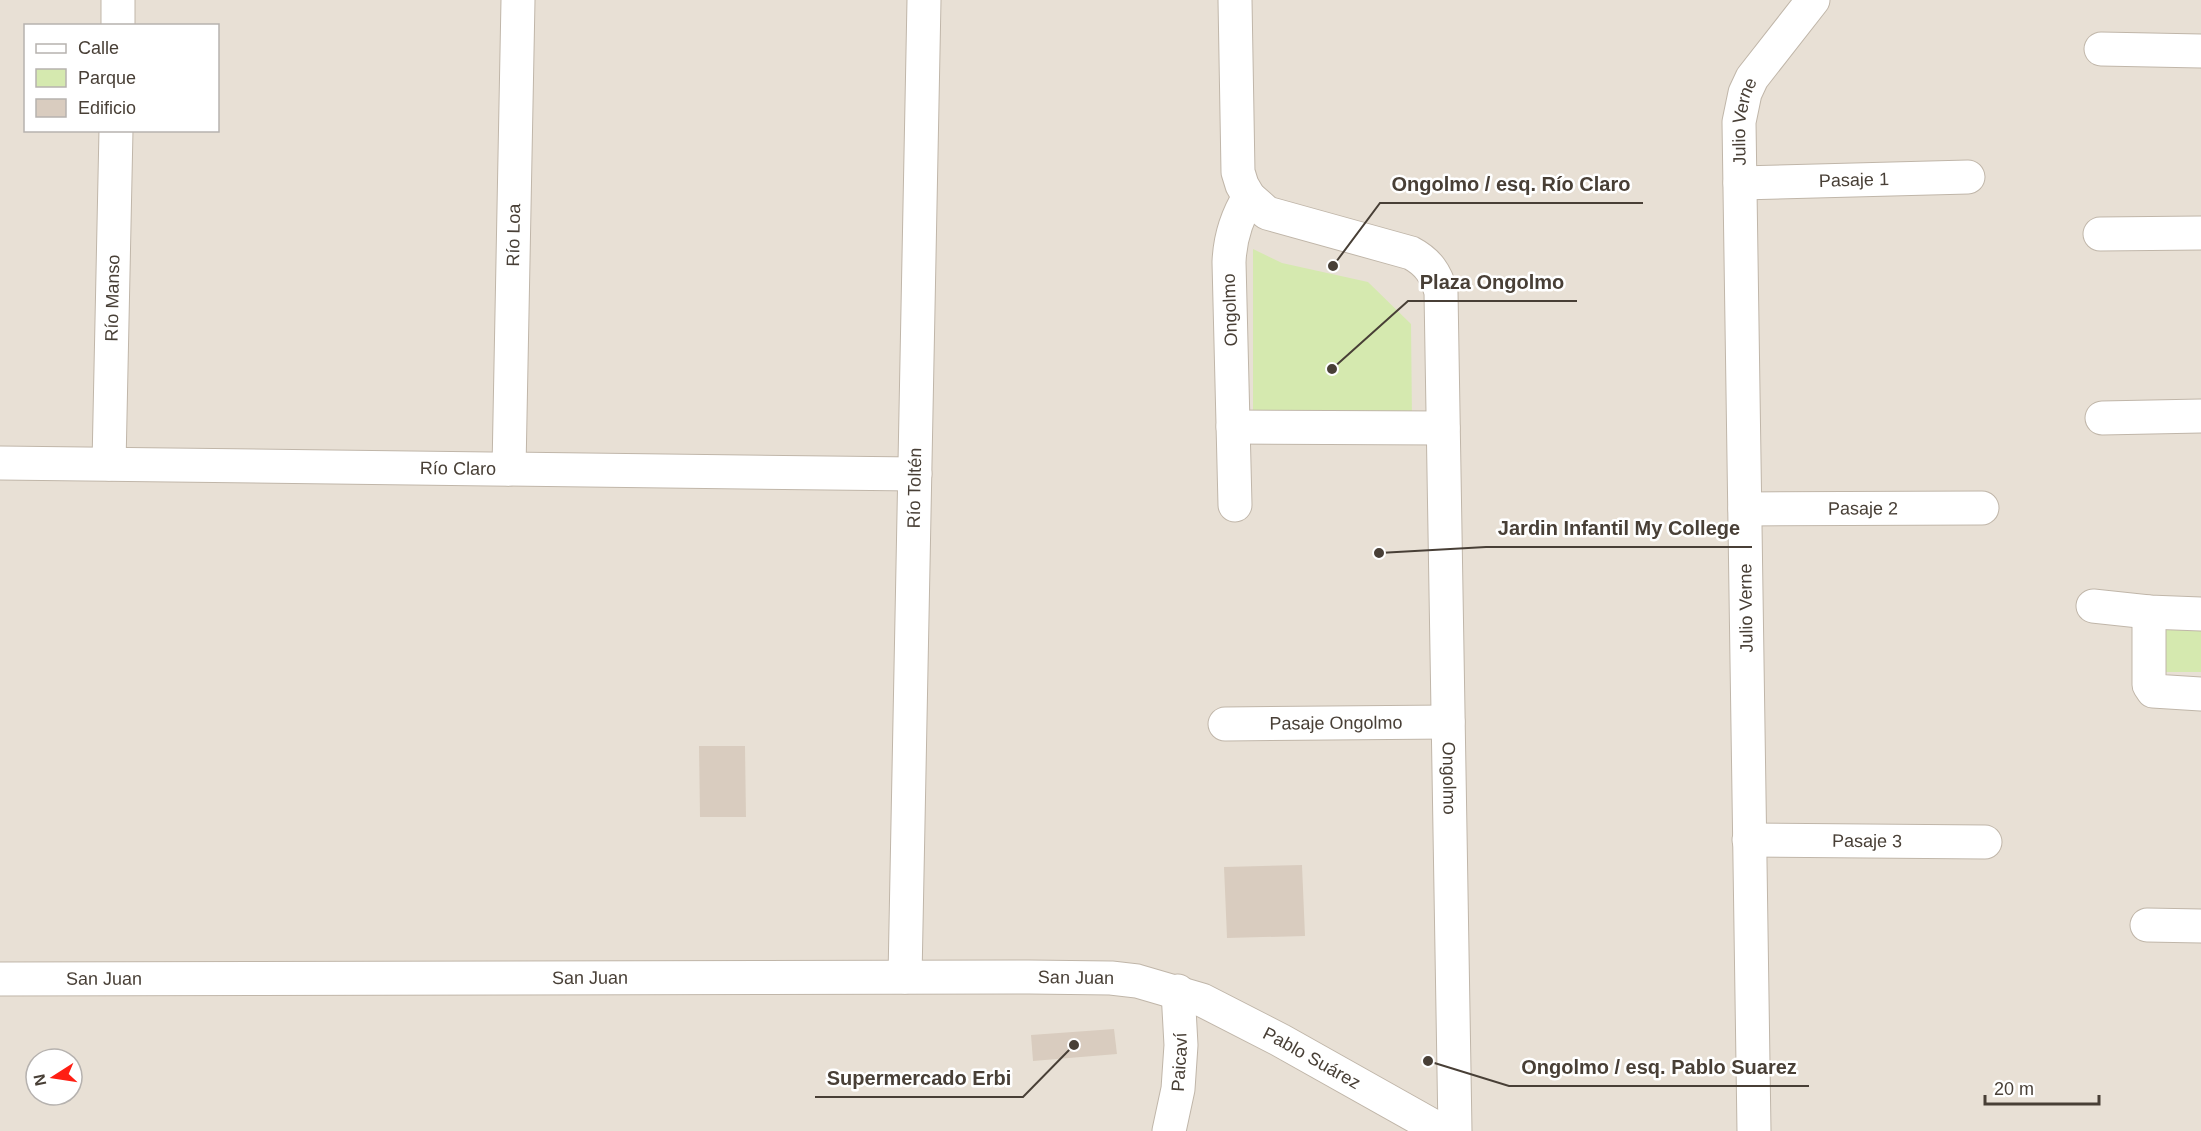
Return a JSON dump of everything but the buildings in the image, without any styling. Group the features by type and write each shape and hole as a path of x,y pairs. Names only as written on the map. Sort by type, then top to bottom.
{"street":[{"path":"118,0 118,24"},
{"name":"Río Loa","path":"509,469 518,0"},
{"name":"Río Toltén","path":"905,977 924,0"},
{"path":"1235,0 1238,172 1249,197"},
{"name":"Julio Verne","path":"1754,1131 1739,122 1745,93 1752,78 1813,0"},
{"path":"2101,50 2201,51"},
{"name":"Río Manso","path":"109,464 116,132"},
{"name":"Pasaje 1","path":"1740,183 1968,177"},
{"name":"Ongolmo","path":"1235,505 1230,246 1239,213 1249,197 1258,206 1279,217 1400,249 1421,259 1437,279 1441,292 1455,1131"},
{"path":"2100,234 2201,232"},
{"path":"2102,418 2201,416"},
{"path":"1233,427 1443,428"},
{"name":"Río Claro","path":"0,463 915,474"},
{"name":"Pasaje 2","path":"1745,509 1982,508"},
{"path":"2093,606 2149,612 2201,614"},
{"path":"2149,612 2149,685 2153,691 2201,694"},
{"name":"Pasaje Ongolmo","path":"1225,724 1448,722"},
{"name":"Pasaje 3","path":"1749,840 1985,842"},
{"path":"2148,925 2201,926"},
{"name":"San Juan","path":"0,979 1112,978 1137,981 1178,991"},
{"name":"Paicaví","path":"1169,1131 1178,1089 1181,1045 1178,991"},
{"name":"Pablo Suárez","path":"1178,991 1202,1000 1280,1040 1442,1131"}],"shaded area":[{"path":"0,0 2201,0 2201,1131 0,1131"}],"green space":[{"path":"1253,249 1282,263 1368,282 1411,324 1412,420 1253,415"},
{"path":"2164,611 2201,611 2201,672 2165,672"}],"place":[{"name":"Ongolmo / esq. Río Claro","path":"1333,266"},
{"name":"Plaza Ongolmo","path":"1332,369"},
{"name":"Jardin Infantil My College","path":"1379,553"},
{"name":"Supermercado Erbi","path":"1074,1045"},
{"name":"Ongolmo / esq. Pablo Suarez","path":"1428,1061"}]}
